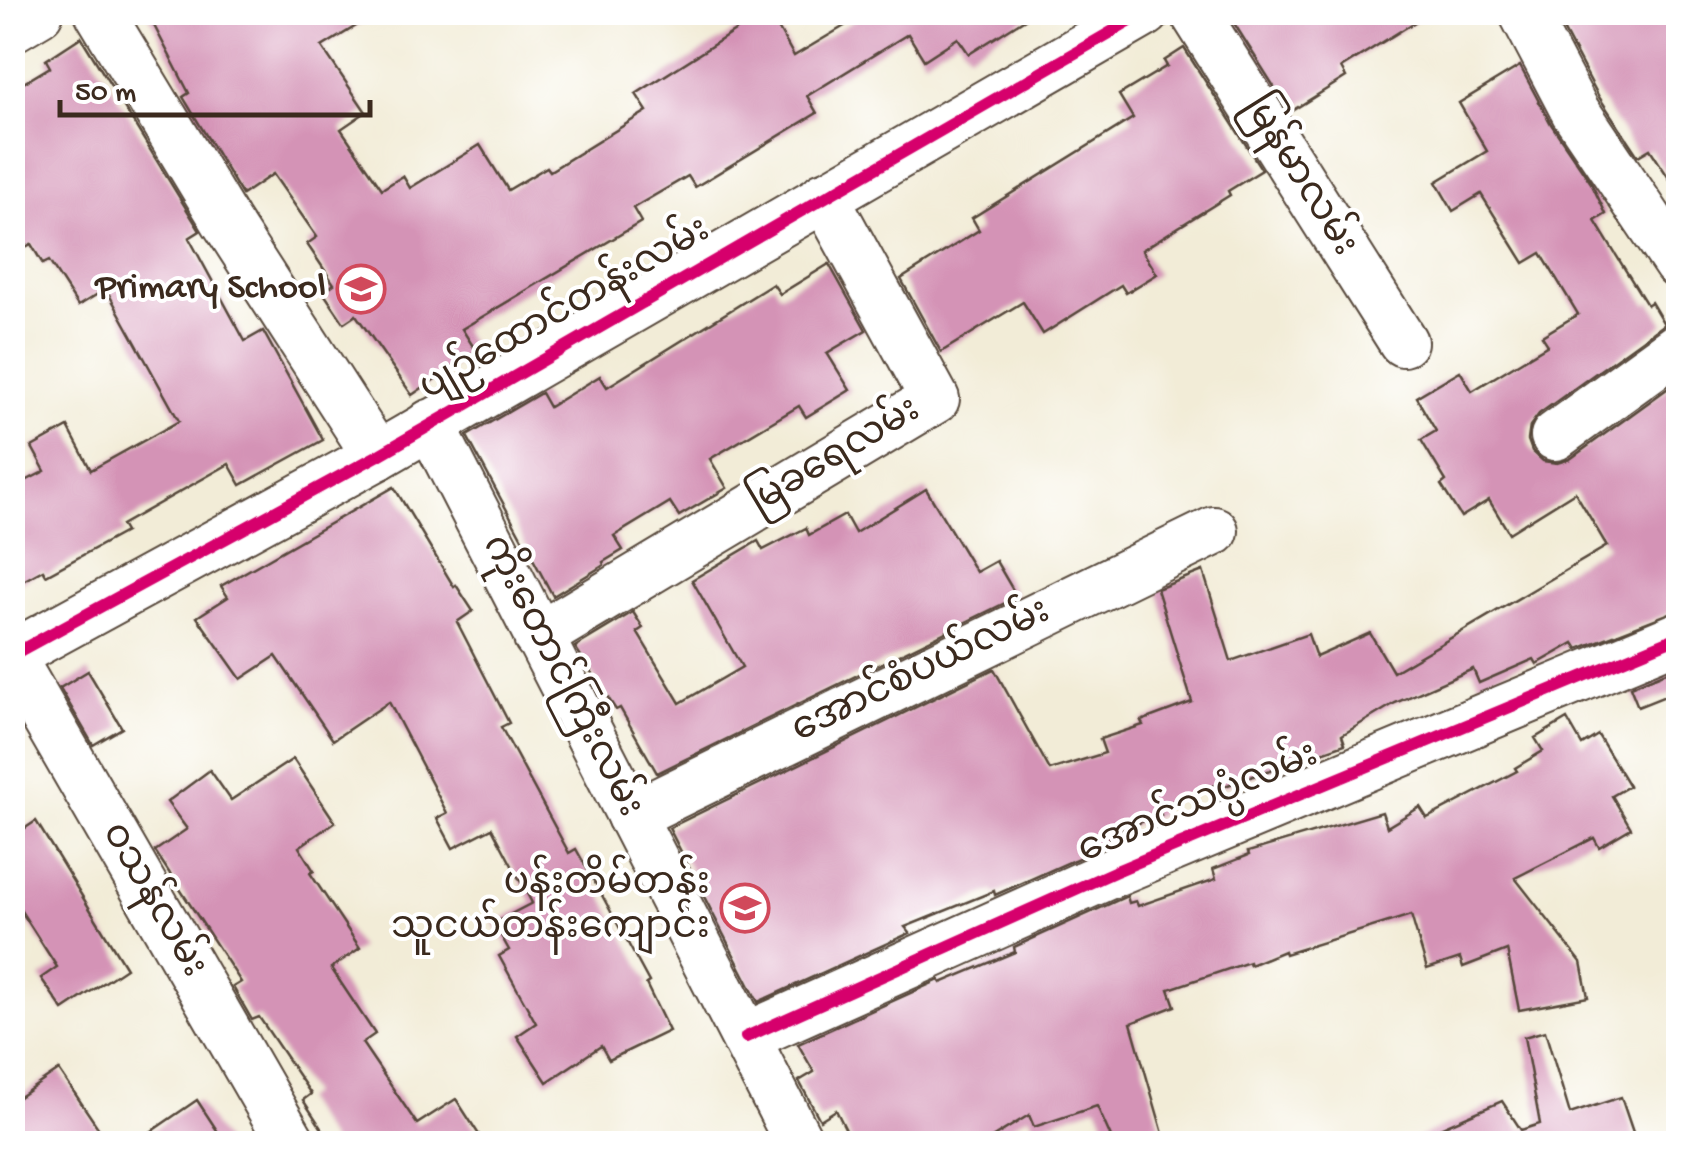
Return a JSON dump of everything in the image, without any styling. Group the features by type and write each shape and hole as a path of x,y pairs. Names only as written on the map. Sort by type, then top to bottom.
{"street":[{"path":"12,28 39,12"},
{"path":"99,12 226,222 377,456"},
{"name":"ပျဉ်ထောင်တန်းလမ်း","path":"12,657 377,456 1146,12"},
{"name":"မြန်မာလမ်း","path":"1194,12 1403,342"},
{"path":"1523,12 1575,110 1678,264"},
{"name":"မြခရေလမ်း","path":"538,637 935,399 824,196"},
{"path":"1555,436 1678,347"},
{"name":"ကိုးတောင်ကြီးလမ်း","path":"430,424 800,1144"},
{"name":"အောင်စံပယ်လမ်း","path":"631,816 1214,531"},
{"name":"အောင်သပ္ပံလမ်း","path":"746,1037 1114,872 1678,637"},
{"name":"ဝသန်လမ်း","path":"12,657 292,1144"}],"building":[{"path":"147,12 379,12 322,47 366,112 341,129 382,189 403,176 410,188 480,145 508,190 547,167 550,171 647,111 636,94 765,12 769,12 794,56 868,12 1036,12 969,54 958,38 924,60 908,34 807,96 817,113 695,187 688,176 633,208 641,222 462,329 476,351 412,395 356,315 344,323 323,292 334,284 307,244 317,237 273,174 242,195 183,97 189,93"},
{"path":"1227,12 1431,12 1341,68 1346,77 1290,112"},
{"path":"1554,12 1668,12 1678,30 1678,192 1650,149 1638,156 1599,97"},
{"path":"81,37 200,231 189,238 245,341 263,331 323,440 241,485 229,464 121,525 125,532 46,575 43,570 12,587 12,488 45,471 32,447 68,427 91,470 179,421 106,289 78,306 49,261 43,264 31,244 12,255 12,90 50,67 46,60"},
{"path":"1184,48 1262,170 1228,191 1230,195 1142,250 1157,274 1126,293 1121,285 1043,334 1023,302 941,352 901,279 979,230 972,218 1133,118 1119,95 1167,66 1164,61"},
{"path":"1520,66 1606,214 1595,221 1647,305 1651,302 1664,324 1539,414 1530,426 1528,440 1532,451 1543,461 1557,463 1570,459 1678,381 1678,610 1578,649 1574,643 1537,664 1534,659 1479,683 1473,669 1395,703 1342,735 1345,744 1158,807 1161,815 1108,834 1110,844 995,895 994,891 905,927 910,933 758,1002 669,828 994,669 1050,770 1105,753 1100,739 1143,725 1141,721 1192,702 1157,589 1203,571 1231,661 1308,634 1316,657 1370,633 1393,672 1607,546 1575,492 1509,533 1489,500 1461,517 1441,485 1446,481 1421,440 1436,431 1416,397 1460,371 1472,391 1548,345 1542,336 1578,314 1541,253 1524,263 1481,194 1453,211 1436,182 1487,151 1459,103"},
{"path":"829,264 866,330 827,353 850,390 806,417 799,406 710,459 727,488 679,516 670,502 614,536 623,550 553,596 467,436 541,393 549,407 600,376 607,387 773,284 780,294"},
{"path":"394,487 454,587 473,611 457,622 509,723 501,727 569,853 576,849 604,899 649,982 646,984 669,1031 609,1060 601,1046 547,1082 517,1036 536,1023 499,956 509,950 494,923 532,903 492,828 453,848 437,818 447,813 389,702 333,740 276,656 241,679 197,617 228,597 221,586"},
{"path":"926,489 976,572 996,561 1017,597 657,773 620,708 616,710 575,647 633,612 643,628 637,632 680,703 742,667 692,580 758,541 763,550 806,528 809,535 845,515 855,533"},
{"path":"1678,667 1678,691 1638,707 1630,687"},
{"path":"88,671 122,728 93,745 60,688"},
{"path":"1567,719 1582,745 1598,735 1629,786 1612,796 1631,828 1599,847 1594,838 1515,878 1581,962 1588,997 1519,1010 1507,950 1463,967 1460,958 1427,969 1411,915 1169,989 1175,1006 1131,1023 1166,1144 1114,1144 1097,1106 1034,1127 1029,1115 982,1144 853,1144 836,1110 820,1120 799,1081 814,1072 798,1044 939,980 941,983 1015,952 1014,947 1127,896 1129,903 1136,901 1138,906 1216,879 1213,869 1249,855 1248,852 1382,812 1387,827 1420,807 1427,818 1517,771 1515,768 1543,751 1535,738"},
{"path":"293,759 335,822 299,847 314,871 310,873 360,948 331,968 375,1034 362,1043 417,1124 456,1099 485,1144 332,1144 303,1100 311,1094 259,1017 252,1020 233,987 241,982 155,851 187,829 167,802 210,770 231,800"},
{"path":"36,821 126,968 63,1010 41,978 57,967 12,897 12,837"},
{"path":"1545,1031 1570,1114 1621,1097 1637,1144 1403,1144 1502,1101 1521,1130 1540,1124 1524,1037"},
{"path":"59,1070 109,1144 12,1144 12,1102"},
{"path":"197,1100 226,1144 133,1144"}],"cycle path":[{"path":"12,655 377,456 1146,12"},
{"path":"746,1037 1114,872 1678,637"}],"place":[{"name":"Primary School","path":"361,289"},
{"name":"ပန်းတိမ်တန်း သူငယ်တန်းကျောင်း","path":"745,908"}]}
